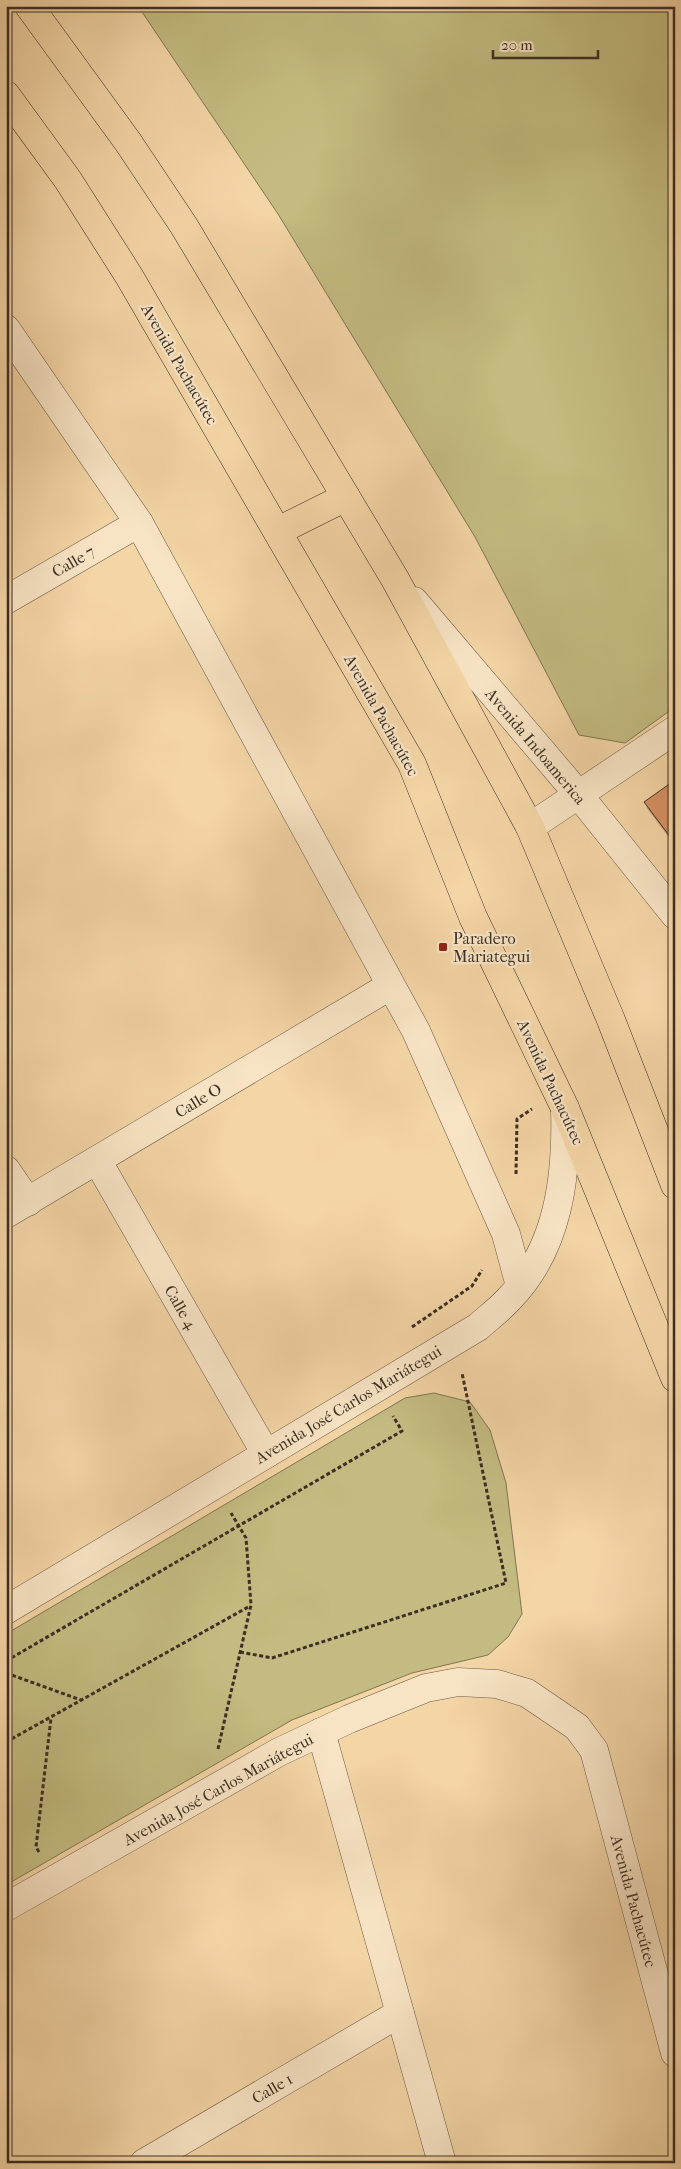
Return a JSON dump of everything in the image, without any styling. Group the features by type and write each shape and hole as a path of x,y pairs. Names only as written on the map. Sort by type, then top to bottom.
{"main road":[{"path":"29,6 128,142 184,226 395,579 530,827 611,1020 675,1185"},
{"name":"Avenida Pachacútec","path":"6,95 68,180 129,276 412,764 473,917 565,1108 675,1378"},
{"path":"278,531 346,497"}],"street":[{"path":"6,329 139,523 416,1031 506,1234 520,1286"},
{"name":"Calle 7","path":"6,600 139,523"},
{"name":"Avenida Indoamerica","path":"395,579 578,794 675,915"},
{"path":"530,827 675,730"},
{"name":"Calle O","path":"17,1208 390,986"},
{"name":"Avenida José Carlos Mariátegui","path":"6,1610 478,1327 510,1298 520,1286 532,1270 549,1235 561,1196 565,1172 565,1108"},
{"name":"Calle 4","path":"97,1160 266,1454"},
{"path":"6,1170 17,1208"},
{"name":"Avenida José Carlos Mariátegui","path":"6,1908 279,1752 321,1732 426,1688 458,1682 497,1684 527,1693 577,1727 594,1750"},
{"path":"321,1732 442,2163"},
{"name":"Avenida Pachacútec","path":"594,1750 675,2053"},
{"name":"Calle 1","path":"144,2163 400,2013"}],"path":[{"path":"240,1652 272,1658 506,1583 455,1340"},
{"path":"213,1485 246,1538 251,1605 218,1749 233,1778"},
{"path":"6,1742 251,1605"},
{"path":"6,1673 82,1700"},
{"path":"51,1717 36,1847 56,1879"}],"shaded area":[{"path":"138,6 675,6 675,707 625,743 579,735 475,537 278,214"},
{"path":"434,1393 470,1402 490,1430 506,1483 522,1614 508,1637 488,1655 412,1673 292,1720 6,1885 6,1634 405,1398"}],"building":[{"path":"675,780 675,836 671,838 644,802"}],"place":[{"name":"Paradero Mariategui","path":"443,947"}]}
